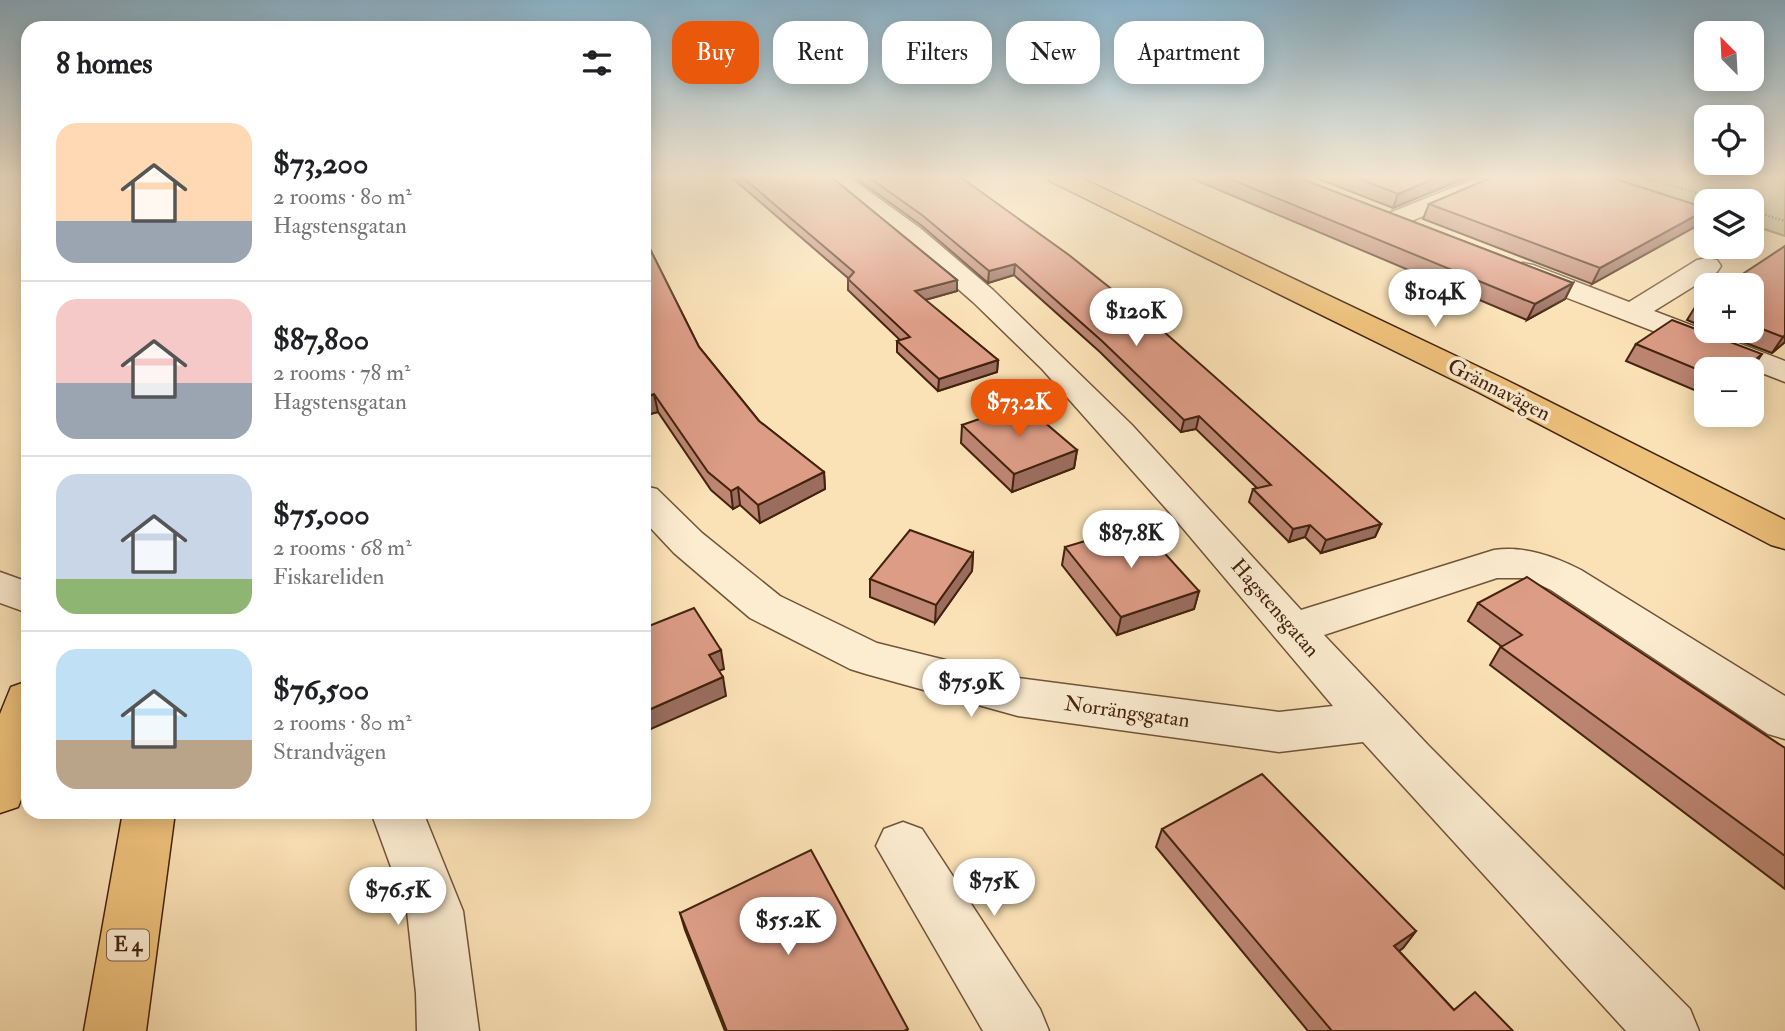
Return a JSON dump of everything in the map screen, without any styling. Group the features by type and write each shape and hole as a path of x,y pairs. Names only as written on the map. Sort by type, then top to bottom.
{"main road":[{"name":"Grännavägen","path":"1157,224 1490,385 1785,536"},
{"path":"0,791 21,722"},
{"name":"E 4","path":"116,1031 145,836"}],"street":[{"name":"Hagstensgatan","path":"898,224 948,265 1024,335 1104,417 1374,721 1668,1031"},
{"path":"1404,224 1431,235"},
{"path":"1493,259 1785,372"},
{"path":"1631,313 1707,267"},
{"name":"Norrängsgatan","path":"651,505 688,543 765,607 866,657 1018,697 1279,732 1374,721"},
{"path":"1294,628 1494,564 1512,561 1538,565 1566,580 1785,720"},
{"path":"0,587 21,595"},
{"path":"400,819 435,911 446,993 448,1031"},
{"path":"903,846 1018,1031"}],"green space":[{"path":"1764,224 1785,224 1785,236 1764,229"}],"building":[{"path":"798,224 889,224 957,280 915,291 998,360 939,379 897,341 910,337 848,279 854,272"},
{"path":"933,224 1026,224 1154,323 1381,524 1326,540 1310,525 1293,529 1253,489 1271,485 1199,416 1184,420 1102,341 1015,264 989,271"},
{"path":"1340,224 1419,224 1573,283 1535,304"},
{"path":"1483,224 1680,224 1600,268"},
{"path":"1785,246 1783,337 1764,330 1764,273 1744,273"},
{"path":"651,251 699,347 759,421 824,472 758,505 738,487 731,491 708,472 654,394 651,395"},
{"path":"1672,320 1694,328 1694,343 1733,343 1762,354 1758,357 1694,357 1694,368 1636,344"},
{"path":"1023,404 1077,450 1014,474 962,425"},
{"path":"1139,525 1199,591 1121,617 1065,547"},
{"path":"910,530 973,553 936,605 870,579"},
{"path":"1527,577 1785,748 1785,856 1501,647 1522,635 1478,603"},
{"path":"694,608 721,650 709,655 723,677 651,709 651,625"},
{"path":"1262,774 1416,931 1394,946 1454,1010 1475,992 1513,1031 1332,1031 1162,829"},
{"path":"811,850 908,1029 727,1031 680,913"}]}
